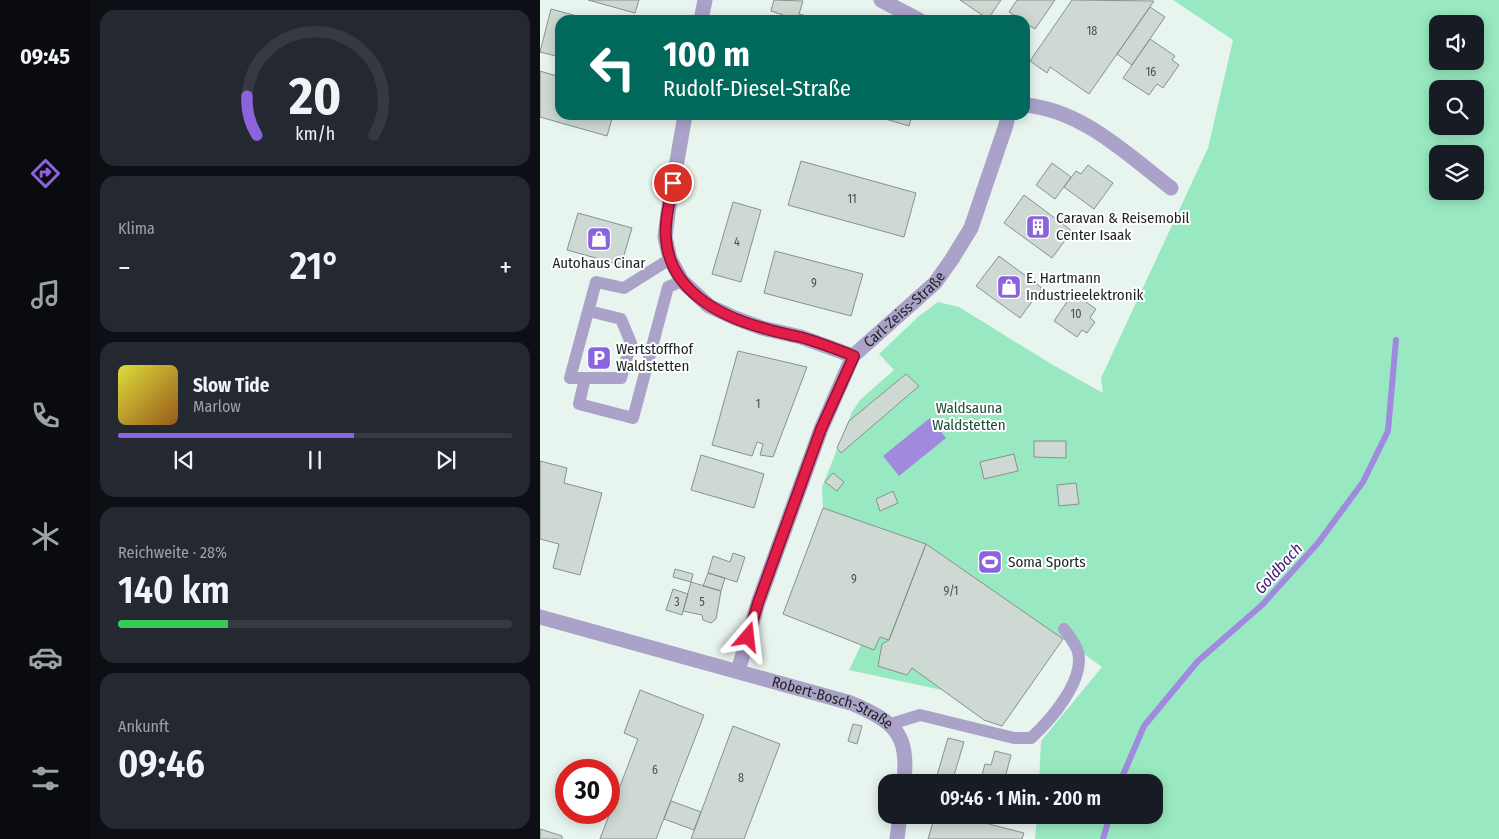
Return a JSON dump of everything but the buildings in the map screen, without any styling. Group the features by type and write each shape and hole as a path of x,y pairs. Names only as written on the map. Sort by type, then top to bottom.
{"street":[{"path":"702,15 705,0"},
{"path":"881,0 910,15"},
{"path":"1030,105 1041,106 1074,118 1102,136 1171,188"},
{"path":"684,120 666,229 670,259 682,281 709,306 735,318 762,328 801,337 854,356"},
{"name":"Carl-Zeiss-Straße","path":"738,671 758,603 821,429 854,356 935,283 952,259 970,228 1007,120"},
{"name":"Robert-Bosch-Straße","path":"540,617 850,703 874,713 891,724 902,740 906,765 905,774"},
{"path":"897,839 899,824"}],"lane":[{"path":"588,310 621,320 631,343 621,378 570,378 588,310 596,282 624,288 670,259"},
{"path":"585,378 580,404 633,418 668,287 682,281"},
{"path":"891,724 920,715 1014,738 1031,738 1043,727 1072,687 1079,669 1078,651 1064,628"}],"green space":[{"name":"Waldsauna Waldstetten","path":"1173,0 1499,0 1499,839 1035,839 1036,824 1163,824 1163,774 1039,774 1041,741 1102,667 1063,639 1002,726 984,720 942,690 849,670 861,645 783,614 823,508 822,487 852,412 860,400 894,370 879,354 919,316 938,302 959,307 1053,365 1103,393 1101,378 1208,148 1233,40"}],"shaded area":[{"path":"930,418 946,438 899,476 883,456"}],"waterway":[{"name":"Goldbach","path":"1123,774 1144,726 1198,661 1262,605 1318,543 1363,482 1388,431 1396,340"},
{"name":"Goldbach","path":"1103,839 1107,824"}],"place":[{"name":"Caravan & Reisemobil Center Isaak","path":"1038,227"},
{"name":"Autohaus Cinar","path":"599,239"},
{"name":"E. Hartmann Industrieelektronik","path":"1009,287"},
{"name":"Wertstoffhof Waldstetten","path":"599,358"},
{"name":"Soma Sports","path":"990,562"}],"route":[{"path":"673,183 668,213 667,248 675,271 694,293 709,306 735,318 762,328 801,337 854,356 821,429 758,603 748,637"}]}
